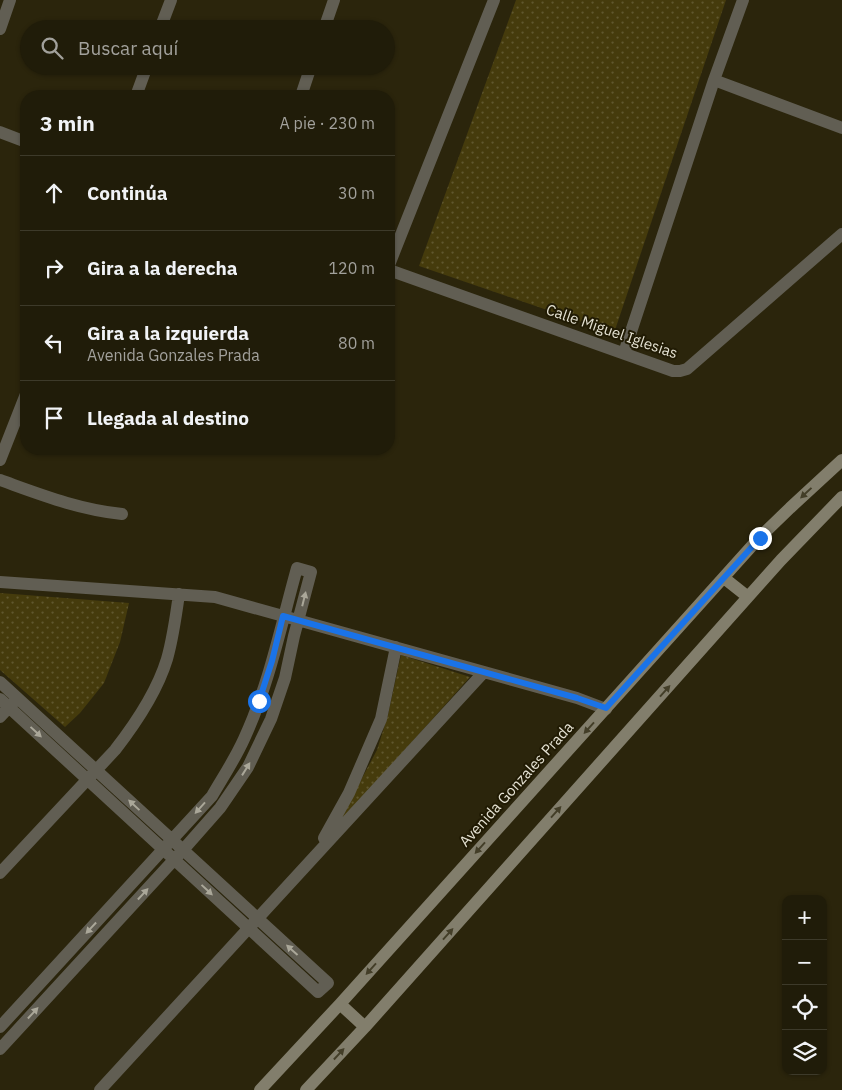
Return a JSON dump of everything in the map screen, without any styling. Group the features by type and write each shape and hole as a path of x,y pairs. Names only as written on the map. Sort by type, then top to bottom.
{"street":[{"path":"0,29 10,0"},
{"path":"163,20 171,0"},
{"path":"327,20 334,0"},
{"path":"395,251 494,0"},
{"path":"624,353 714,80 743,0"},
{"path":"138,90 144,75"},
{"path":"303,90 308,75"},
{"path":"714,80 842,128"},
{"path":"0,132 20,140"},
{"name":"Calle Miguel Iglesias","path":"395,272 674,371 680,371 686,369 747,318 842,234"},
{"path":"0,460 20,409"},
{"name":"Avenida Gonzales Prada","path":"260,1090 340,1004 760,538 842,460"},
{"path":"0,480 68,504 122,514"},
{"path":"306,1090 781,560 842,497"},
{"path":"0,1027 212,796 244,739 259,701 272,661 297,568 311,572 285,678 271,719 248,767 220,808 0,1049"},
{"path":"724,578 748,598"},
{"path":"0,582 216,597 577,698 606,708"},
{"path":"0,873 131,730 158,683 167,659 179,594"},
{"path":"312,858 349,793 380,719 396,647"},
{"path":"100,1090 484,672"},
{"path":"0,682 6,705 91,775 167,844 183,850 328,983 318,992 174,860 167,844"},
{"path":"340,1004 365,1026"}],"shaded area":[{"path":"516,0 726,0 614,333 419,266"},
{"path":"0,593 129,603 120,642 104,683 80,713 65,727 0,670"},
{"path":"401,655 470,677 336,827 377,750 388,715"}],"route":[{"path":"259,701 272,661 283,616 577,698 606,708 760,538"}]}
